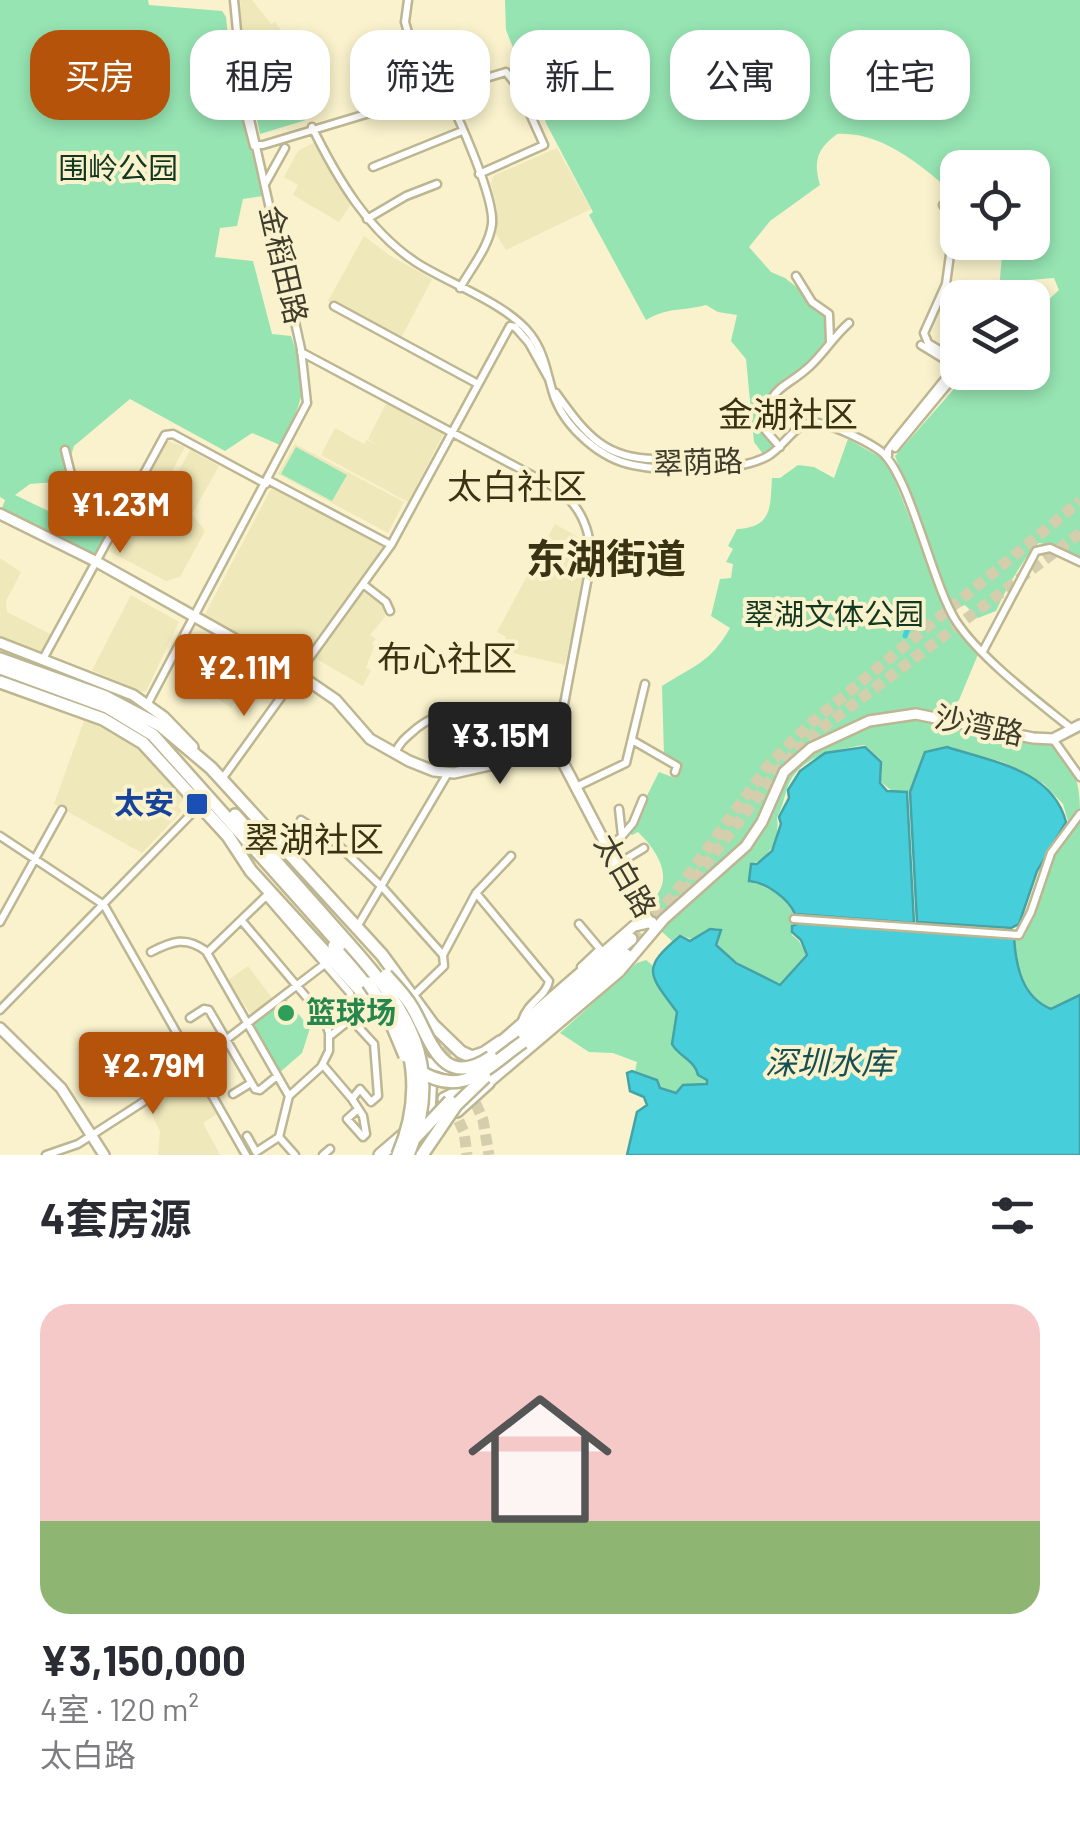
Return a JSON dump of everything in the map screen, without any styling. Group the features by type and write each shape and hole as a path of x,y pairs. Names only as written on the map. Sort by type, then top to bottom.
{"highway":[{"path":"0,659 122,704 162,726 211,768 389,964 434,1030 433,1039 424,1043 408,1040"},
{"path":"0,668 130,718 159,741 397,1001 414,1038 422,1076 421,1104 400,1154"},
{"path":"0,682 97,716 130,733 154,753 228,836 248,867 328,962 408,1040 424,1061 432,1081 429,1113 380,1155"},
{"path":"74,695 145,737 373,989 386,1008 401,1049 420,1071 444,1082 470,1080 523,1042"},
{"path":"122,704 162,733 348,945 406,998 440,1060 466,1067 478,1065 500,1047"},
{"path":"211,768 231,800 369,949"},
{"path":"230,830 249,860 361,986"},
{"path":"422,1155 456,1105 582,983 643,932"},
{"path":"544,1002 582,983"},
{"path":"424,1014 467,1056 480,1056 535,1027"},
{"path":"400,1154 500,1047"},
{"path":"400,1154 488,1083"},
{"path":"444,1099 461,1088 467,1092 448,1118"}],"main road":[{"path":"0,516 96,564 334,698 368,738 417,765 447,775"},
{"path":"0,643 120,688 180,733 211,768"},
{"path":"297,677 329,700 369,742 414,767 447,775 555,753"},
{"name":"沙湾路","path":"582,983 664,919 746,846 793,762 851,727 884,717 927,714 1014,736 1054,739 1076,728"},
{"name":"太白路","path":"555,753 606,850"},
{"name":"太白路","path":"555,753 628,884 643,932"},
{"name":"太白路","path":"628,884 643,932"},
{"name":"沙湾路","path":"488,1083 535,1027 619,972 643,932"},
{"name":"沙湾路","path":"535,1027 544,1002"},
{"path":"0,1030 60,1088 101,1155"},
{"path":"429,1113 500,1047"},
{"path":"424,1061 488,1083"}],"street":[{"name":"金稻田路","path":"147,705 307,403 302,352 297,346 240,72 232,0"},
{"path":"407,30 408,0"},
{"path":"480,174 544,145 510,74 490,75"},
{"path":"256,144 350,117"},
{"path":"458,120 492,210 491,229 460,288"},
{"name":"翠荫路","path":"312,128 367,219 393,246 525,328 542,354 564,416 582,436 614,458 630,465 730,467 753,463 812,422 850,434 888,457"},
{"path":"373,167 462,131"},
{"path":"263,188 285,148"},
{"path":"367,219 406,196 437,184"},
{"path":"796,276 812,302 829,314 830,342"},
{"path":"940,297 924,333 928,343 940,350"},
{"path":"334,306 478,384"},
{"path":"780,447 766,430 770,401 778,388 812,364 849,323"},
{"path":"222,780 391,545 511,326 525,337 576,422 606,447 628,458 662,459"},
{"path":"921,345 948,361 953,369 888,450 888,457 899,476 943,596 961,628 982,651 1076,728"},
{"path":"302,352 559,490 575,505 587,528 591,561 555,753"},
{"path":"888,457 943,390"},
{"path":"43,659 165,436 173,434 391,545"},
{"path":"65,450 71,474 126,505"},
{"path":"982,651 1036,551 1050,548 1080,562"},
{"path":"363,584 386,602 390,611"},
{"path":"575,787 622,768 645,684"},
{"path":"394,754 400,742 432,716 451,712 486,714 494,766"},
{"path":"1054,739 1080,777"},
{"path":"632,740 677,766 675,772"},
{"path":"356,928 447,775"},
{"path":"606,850 633,824 643,799"},
{"path":"0,1010 200,805"},
{"path":"619,809 622,836"},
{"path":"0,922 62,810"},
{"path":"794,919 1019,935 1051,853 1080,814"},
{"path":"302,820 335,842 382,886 443,955"},
{"path":"0,836 104,904 246,1155"},
{"path":"615,866 644,848"},
{"path":"412,996 444,966 443,955 476,893 511,856"},
{"path":"476,893 549,982 548,989 526,1008 535,1027"},
{"path":"207,953 266,896 328,962 350,993 351,1019 374,1044 378,1096 370,1102 360,1089 352,1099"},
{"path":"242,921 324,1018 330,1037 323,1065 289,1096 280,1137 256,1152 247,1136"},
{"path":"579,924 600,949 582,983"},
{"path":"151,952 186,940 207,953 289,1096"},
{"path":"46,1155 91,1136 196,1066 328,962"},
{"path":"190,1018 209,1010 255,1089 260,1090 277,1076"},
{"path":"330,1037 351,1019"},
{"path":"323,1065 357,1110"},
{"path":"234,1094 251,1083"},
{"path":"280,1137 295,1155"}],"shaded area":[{"path":"240,0 252,0 271,24 275,22 281,30 242,30"},
{"path":"315,142 351,204 339,222 293,195 298,185 284,177 298,151"},
{"path":"557,148 591,209 506,250 496,234 493,176"},
{"path":"364,236 432,279 400,340 328,301"},
{"path":"387,402 444,433 408,502 321,455 335,428 364,444 367,440 378,446 368,439"},
{"path":"168,441 185,447 156,501 147,530 190,450 219,466 192,514 205,531 180,577 166,581 109,551"},
{"path":"295,444 404,502 388,533 278,474"},
{"path":"272,487 383,547 296,666 204,616"},
{"path":"555,524 587,542 583,584 565,665 513,653 515,648 497,632"},
{"path":"0,558 21,572 6,601 7,612 54,636 44,653 0,637"},
{"path":"362,591 383,606 385,617 370,635 376,639 366,668 371,670 363,686 315,658"},
{"path":"131,595 179,622 146,691 141,692 92,670"},
{"path":"231,647 257,660 231,708 207,691"},
{"path":"85,718 125,736 151,757 186,796 178,806 182,811 142,853 54,804"},
{"path":"248,966 272,998 251,1014 227,981"},
{"path":"194,1075 217,1114 203,1123 220,1155 158,1155 160,1131 148,1107"}],"green space":[{"name":"围岭公园","path":"0,0 148,0 149,5 222,11 227,30 190,30 190,120 244,121 263,196 243,199 237,226 220,228 215,257 253,261 272,334 291,336 302,381 295,416 280,445 252,433 225,451 130,399 74,446 65,475 120,508 95,555 1,511 5,500 0,497","holes":["55,482 101,507 88,530 15,495 30,484"]},
{"path":"505,0 1080,0 1080,558 1057,546 1039,543 1021,565 996,611 978,618 965,605 953,610 895,456 953,390 1050,390 1050,298 1059,290 1054,278 1000,280 1002,260 1050,260 1050,150 940,150 940,183 902,154 871,138 837,134 825,145 817,162 820,185 770,221 749,247 771,272 785,278 827,311 830,342 812,364 774,393 766,426 777,446 763,454 754,442 746,359 731,341 737,315 706,305 669,311 646,320 589,215 593,212 545,120 650,120 650,30 510,30 510,40"},
{"path":"257,120 306,120 260,134"},
{"name":"翠湖文体公园","path":"848,439 887,461 949,617 979,652 959,700 948,710 871,716 800,750 776,779 755,828 739,848 658,917 649,915 643,906 660,889 662,869 646,840 638,832 628,833 659,772 675,778 679,764 664,756 662,686 708,656 730,628 711,616 720,579 731,578 733,564 726,562 733,549 728,546 737,529 757,524 767,514 772,478 780,478 798,465 814,467 834,478"},
{"path":"296,447 347,475 332,501 281,474"},
{"path":"915,718 1053,744 1074,775 1080,812 1068,821 1063,804 1044,784 1003,762 948,747 925,751 910,791 893,792 881,782 882,761 865,745 832,752 810,761 793,776 777,817 772,846 764,857 750,864 749,882 773,891 789,904 793,912 792,935 806,954 780,984 738,963 717,945 722,930 710,929 692,939 679,935 672,941 660,930 753,844 794,767 819,747 872,723"},
{"path":"1080,818 1080,995 1051,1009 1034,997 1023,980 1014,938 1028,927 1053,855"},
{"path":"646,960 677,1012 676,1051 696,1066 707,1080 706,1085 683,1085 676,1093 659,1088 657,1079 635,1071 637,1062 613,1053 589,1052 560,1033 637,963"},
{"path":"286,999 310,1028 302,1053 279,1073 251,1026"}],"water":[{"path":"865,747 881,762 880,783 887,791 907,792 914,923 795,914 776,892 749,881 751,864 757,864 772,851 788,790 800,771 825,753"},
{"path":"947,747 1001,763 1034,779 1059,804 1066,822 1037,871 1019,924 1011,928 917,922 910,792 925,752"},
{"name":"深圳水库","path":"799,923 1014,938 1019,970 1027,989 1041,1004 1051,1009 1080,995 1080,1155 627,1155 637,1112 647,1105 644,1097 630,1091 627,1073 632,1071 657,1080 660,1088 676,1093 683,1085 707,1084 672,1044 677,1012 655,980 654,964 659,956 680,936 690,941 710,929 721,930 716,945 736,963 780,985 807,955 801,940 792,932 792,926"}],"waterway":[{"path":"905,636 909,626 922,628 917,617 921,608"}],"tunnel":[{"path":"631,939 673,896 770,763 811,723 1080,501"},
{"path":"674,906 779,769 818,731 1080,533"},
{"path":"436,1032 460,1072"},
{"path":"438,1076 464,1132 467,1155"},
{"path":"469,1088 483,1120 489,1155"}],"place":[{"name":"太安","path":"197,804"},
{"name":"篮球场","path":"286,1013"}],"district":[{"name":"金湖社区","path":"788,415"},
{"name":"太白社区","path":"517,487"},
{"name":"东湖街道","path":"606,559"},
{"name":"布心社区","path":"447,659"},
{"name":"翠湖社区","path":"314,840"}]}
